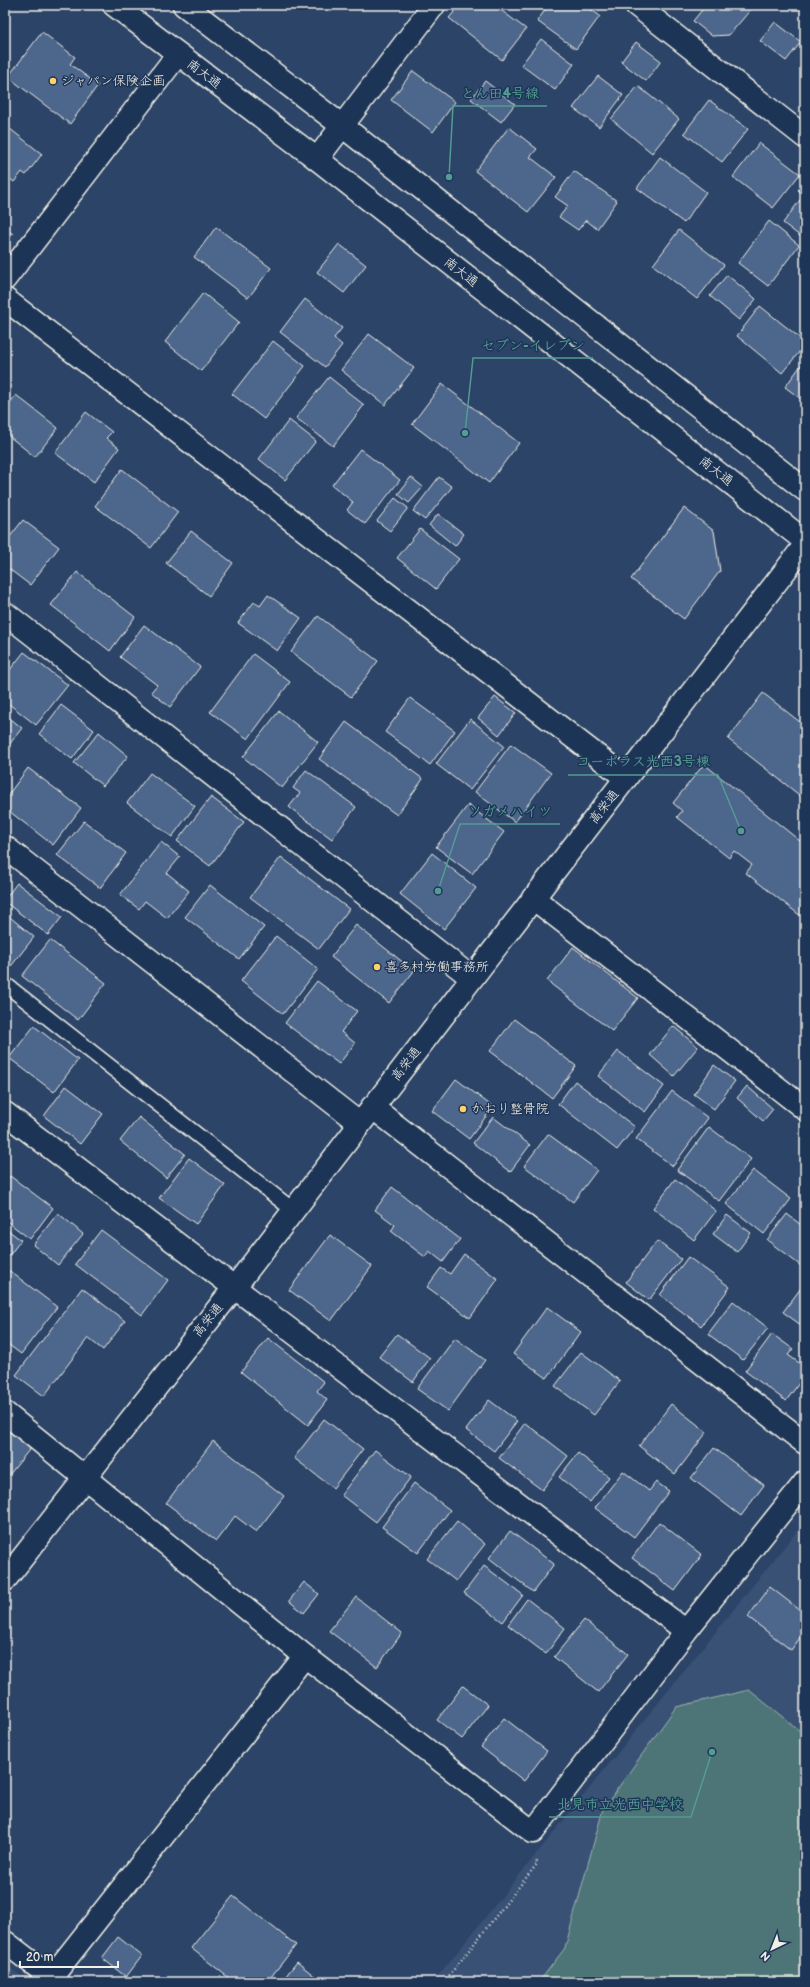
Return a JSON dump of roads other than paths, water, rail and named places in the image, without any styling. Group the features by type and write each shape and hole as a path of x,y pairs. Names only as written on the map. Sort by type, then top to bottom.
{"street":[{"name":"南大通","path":"114,5 317,159 805,541"},
{"path":"184,5 342,125 805,490"},
{"path":"317,159 434,5"},
{"path":"636,5 805,137"},
{"path":"5,279 178,54"},
{"path":"5,299 626,778"},
{"name":"高栄通","path":"5,1580 234,1288 365,1115 805,545"},
{"path":"5,614 472,978"},
{"path":"5,847 805,1443"},
{"path":"534,898 805,1109"},
{"path":"5,1113 686,1631"},
{"path":"5,1412 305,1656 533,1832 686,1631 805,1482"},
{"path":"5,1942 54,1980 305,1656"}],"lane":[{"path":"5,984 293,1210"}],"place":[{"name":"ジャパン保険企画","path":"53,81"},
{"name":"とん田4号線","path":"449,177"},
{"name":"セブン-イレブン","path":"465,433"},
{"name":"コーポラス光西3号棟","path":"741,831"},
{"name":"ソガメハイツ","path":"438,891"},
{"name":"喜多村労働事務所","path":"377,967"},
{"name":"かおり整骨院","path":"463,1109"},
{"name":"北見市立光西中学校","path":"712,1752"}]}
